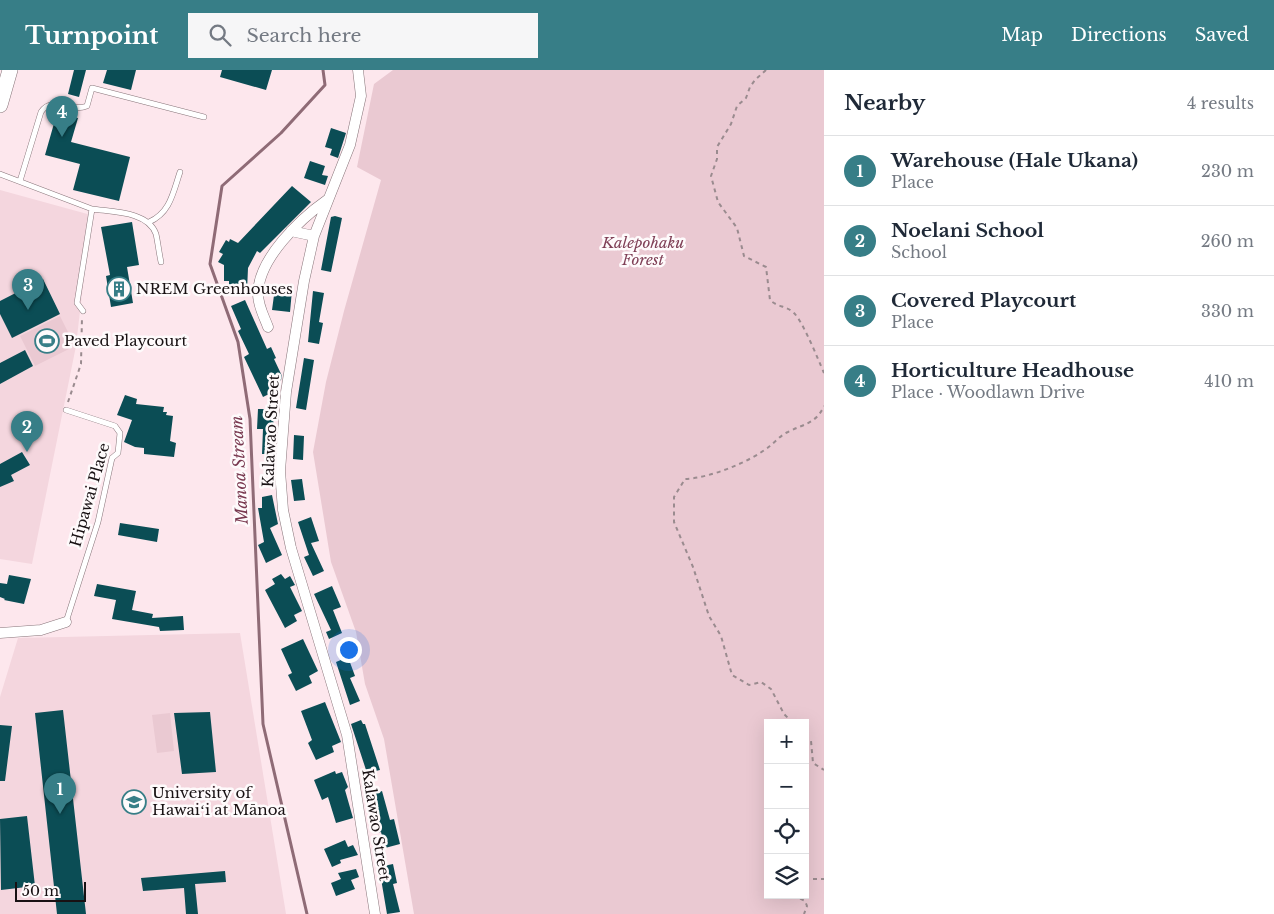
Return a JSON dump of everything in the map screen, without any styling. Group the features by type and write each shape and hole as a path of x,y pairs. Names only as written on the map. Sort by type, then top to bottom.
{"street":[{"path":"0,105 10,70"},
{"name":"Kalawao Street","path":"358,70 361,96 357,120 350,145 314,236 304,281 286,392 280,471 283,510 291,548 347,736 375,914"},
{"path":"268,327 260,307 259,281 264,268 291,231 328,199"},
{"path":"291,231 314,236"},
{"path":"0,632 23,632 66,622"}],"lane":[{"path":"20,181 41,112 45,106 53,103 78,110 87,106 92,88 204,117"},
{"path":"149,222 160,217 168,204 180,172"},
{"path":"0,174 92,209 138,217 149,222 155,232 161,262"},
{"path":"83,311 77,303 92,209"},
{"name":"Hipawai Place","path":"66,410 115,426 120,433 118,453 112,458 98,522 66,622"}],"path":[{"path":"766,70 755,80 746,98 737,106 731,124 717,147 717,159 711,176 713,188 718,202 737,228 744,256 766,267 770,300 778,306 793,312 802,323 824,373"},
{"path":"66,410 81,364 83,311"},
{"path":"790,719 784,714 768,686 762,682 750,685 732,675 721,636 709,616 696,575 674,522 673,504 677,490 685,479 716,474 722,468 760,452 787,432 816,419 824,406"},
{"path":"809,739 811,741 813,763 824,770"},
{"path":"809,879 824,879"},
{"path":"801,899 805,901 807,906 804,914"}],"shaded area":[{"path":"0,190 91,215 76,346 32,564 0,559"},
{"name":"University of Hawaiʻi at Mānoa","path":"240,633 286,914 0,914 0,697 18,638"}],"green space":[{"name":"Kalepohaku Forest","path":"393,70 824,70 824,914 414,914 384,739 365,684 356,632 331,562 313,452 326,382 381,180 357,167 374,84"},
{"name":"Paved Playcourt","path":"60,316 75,346 35,366 20,336"},
{"path":"170,713 174,751 157,753 152,715"}],"building":[{"path":"74,70 86,70 79,97 68,94"},
{"path":"107,70 136,70 131,90 103,83"},
{"path":"222,70 272,70 266,90 220,77"},
{"path":"57,113 78,118 71,142 130,157 119,201 73,190 80,164 45,155"},
{"path":"331,128 346,133 338,158 330,155 332,149 325,147"},
{"path":"310,161 325,166 322,175 328,176 325,185 304,178"},
{"path":"292,186 311,202 260,253 257,251 248,268 247,291 229,291 229,281 224,281 224,265 218,262 223,254 219,252 226,240 229,242 230,239 238,243"},
{"path":"331,217 342,218 331,272 321,270"},
{"path":"132,222 139,265 127,267 133,303 111,307 106,276 110,275 101,227"},
{"path":"43,279 60,314 12,338 0,314 0,301"},
{"path":"275,288 292,290 290,312 272,310"},
{"path":"313,291 324,293 319,322 323,323 319,344 308,342"},
{"path":"245,300 267,349 271,347 282,376 281,380 276,382 279,389 263,397 244,357 249,354 238,331 241,329 231,306"},
{"path":"25,350 33,366 0,384 0,363"},
{"path":"304,358 314,360 306,410 296,408"},
{"path":"125,395 137,399 136,404 164,407 163,412 167,412 166,415 173,416 170,441 176,443 174,457 144,454 144,448 135,447 124,442 132,420 117,415"},
{"path":"258,409 274,409 272,454 262,454 263,429 257,429"},
{"path":"294,435 304,436 303,460 293,459"},
{"path":"22,452 30,465 11,475 14,481 0,487 0,464"},
{"path":"302,479 305,500 294,501 291,480"},
{"path":"272,495 278,524 270,528 282,555 266,563 258,545 264,542 258,508 262,508 262,497"},
{"path":"311,517 319,541 311,543 324,571 313,576 304,557 309,555 298,522"},
{"path":"120,523 159,529 157,542 118,535"},
{"path":"281,574 285,579 290,576 295,585 290,587 302,611 294,615 297,621 285,628 265,590 275,584 272,579"},
{"path":"9,575 31,579 24,604 4,600 0,597 0,583 7,584"},
{"path":"97,584 136,591 132,610 153,614 152,618 183,616 184,630 160,631 159,627 112,619 116,600 94,596"},
{"path":"332,586 341,607 333,610 342,633 329,639 326,632 331,630 314,594"},
{"path":"303,639 318,671 309,676 312,683 296,691 288,675 292,673 281,649"},
{"path":"348,657 355,676 350,678 360,701 350,705 336,662"},
{"path":"325,702 341,742 332,746 334,752 316,760 308,743 312,740 301,711"},
{"path":"63,710 86,914 57,914 35,713"},
{"path":"210,712 216,772 182,774 174,713"},
{"path":"361,720 365,724 380,770 367,773 351,724"},
{"path":"0,725 12,726 5,781 0,781"},
{"path":"335,771 336,774 342,772 348,787 345,790 353,818 336,823 328,797 322,800 314,780"},
{"path":"382,791 390,820 394,819 400,844 385,848 381,832 377,833 369,805 374,803 371,795"},
{"path":"27,816 35,886 1,890 0,819"},
{"path":"345,840 348,847 353,845 358,855 340,860 341,863 332,867 324,849"},
{"path":"393,864 397,883 393,884 400,912 387,914 379,867"},
{"path":"356,869 359,877 351,880 355,889 336,896 331,883 341,879 338,873"},
{"path":"225,871 226,882 195,884 198,914 186,914 184,888 143,891 141,878"}],"waterway":[{"name":"Manoa Stream","path":"307,914 263,724 250,419 238,342 210,264 222,186 281,133 325,85 323,70"}],"place":[{"name":"Horticulture Headhouse","path":"62,137"},
{"name":"NREM Greenhouses","path":"119,289"},
{"name":"Covered Playcourt","path":"28,310"},
{"name":"Paved Playcourt","path":"47,341"},
{"name":"Noelani School","path":"27,452"},
{"name":"University of Hawaiʻi at Mānoa","path":"134,802"},
{"name":"Warehouse (Hale Ukana)","path":"60,814"}]}
